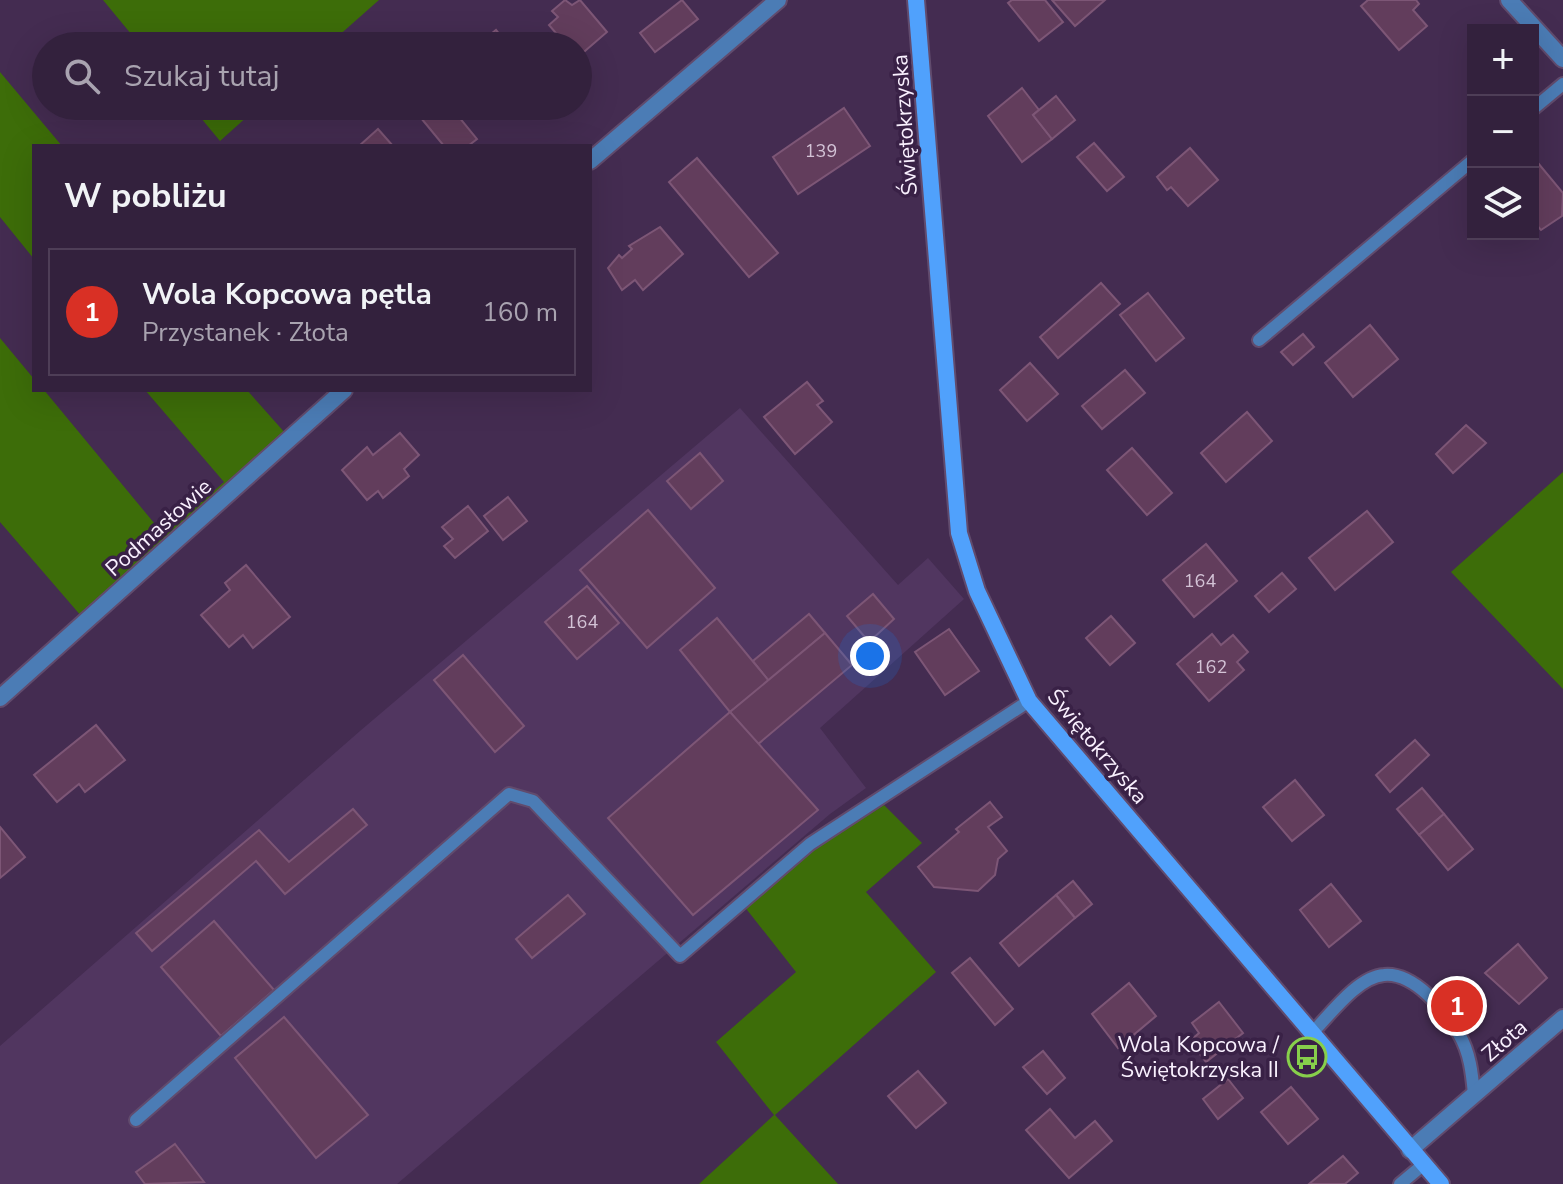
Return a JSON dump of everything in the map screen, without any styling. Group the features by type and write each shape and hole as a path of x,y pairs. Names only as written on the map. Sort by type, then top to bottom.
{"street":[{"path":"592,159 778,0"},
{"name":"Świętokrzyska","path":"916,0 959,533 977,591 1029,701 1441,1184"},
{"path":"1509,0 1563,59"},
{"name":"Podmasłowie","path":"0,698 342,392"},
{"name":"Złota","path":"1410,1150 1563,1018"}],"lane":[{"path":"1539,104 1563,84"},
{"path":"1259,340 1467,165"},
{"path":"136,1120 509,794 533,801 680,956 810,844 1029,701"},
{"path":"1312,1033 1366,982 1384,975 1403,978 1426,994 1459,1033 1471,1065 1474,1094"},
{"path":"1400,1184 1424,1164"}],"shaded area":[{"path":"740,408 898,585 928,558 964,599 820,728 866,788 830,814 397,1184 0,1184 0,1046 360,731"}],"green space":[{"path":"103,0 379,0 343,32 129,32"},
{"path":"0,72 32,110 32,120 40,120 60,144 32,144 32,257 0,217"},
{"path":"203,120 243,120 220,141"},
{"path":"0,338 32,377 32,392 46,392 164,535 224,482 147,392 249,392 286,434 82,617 0,522"},
{"path":"1563,472 1563,689 1451,572"},
{"path":"884,805 922,843 866,892 936,972 775,1115 838,1184 699,1184 774,1115 716,1042 796,972 744,906 814,849"}],"building":[{"path":"565,0 572,5 580,0 607,32 592,45 592,32 555,32 549,25 558,17 552,11"},
{"path":"682,0 698,19 655,52 640,33"},
{"path":"1012,0 1045,0 1063,22 1039,41 1008,3"},
{"path":"1052,0 1105,0 1075,26"},
{"path":"1368,0 1416,0 1419,4 1413,10 1427,26 1399,50 1361,6"},
{"path":"1022,88 1039,110 1033,115 1052,139 1022,162 988,116"},
{"path":"1056,96 1075,120 1052,139 1033,115"},
{"path":"844,108 870,146 798,194 773,157"},
{"path":"423,120 461,120 477,139 471,144 442,144"},
{"path":"378,129 391,144 361,144"},
{"path":"1094,143 1124,177 1107,191 1077,157"},
{"path":"1190,148 1218,180 1188,206 1171,187 1167,190 1157,177"},
{"path":"697,158 778,253 749,277 669,182"},
{"path":"1539,164 1563,193 1562,216 1541,230"},
{"path":"660,227 683,254 643,290 635,280 622,290 608,268 619,255 622,258 632,249 629,246"},
{"path":"1101,283 1120,304 1058,358 1040,337"},
{"path":"1148,293 1184,338 1156,361 1120,315"},
{"path":"1370,325 1398,359 1353,397 1325,363"},
{"path":"1303,334 1314,347 1293,365 1281,352"},
{"path":"1030,363 1058,394 1027,421 1000,390"},
{"path":"1125,370 1145,393 1102,429 1082,406"},
{"path":"807,382 823,401 817,405 832,422 795,454 764,417"},
{"path":"1247,412 1272,441 1226,482 1201,453"},
{"path":"1466,425 1486,443 1453,473 1436,454"},
{"path":"400,433 419,455 404,469 409,476 383,498 378,491 367,500 342,470 367,447 373,455"},
{"path":"1132,448 1172,493 1147,515 1107,470"},
{"path":"700,453 723,481 691,509 667,481"},
{"path":"508,497 527,521 503,540 484,516"},
{"path":"468,506 488,531 455,558 444,546 453,539 442,527"},
{"path":"648,510 715,588 647,648 580,570"},
{"path":"1367,511 1393,542 1335,590 1309,558"},
{"path":"1206,544 1237,581 1194,617 1163,580"},
{"path":"246,565 290,617 253,648 243,635 229,647 201,615 230,590 225,583"},
{"path":"1282,573 1296,589 1269,612 1255,596"},
{"path":"587,586 619,623 577,659 545,622"},
{"path":"873,594 894,619 869,642 847,616"},
{"path":"809,614 825,633 769,681 753,661"},
{"path":"1111,616 1135,643 1110,665 1086,638"},
{"path":"717,618 769,681 730,712 680,650"},
{"path":"949,629 979,671 945,695 915,652"},
{"path":"825,633 852,665 757,745 730,712"},
{"path":"1212,634 1221,645 1233,635 1248,652 1237,662 1244,670 1209,701 1177,664"},
{"path":"463,655 524,726 495,752 434,680"},
{"path":"730,712 818,810 693,915 608,818"},
{"path":"96,725 125,760 85,792 79,784 57,802 34,775"},
{"path":"1415,740 1429,755 1390,792 1376,775"},
{"path":"1295,780 1324,815 1292,841 1263,807"},
{"path":"1422,788 1444,814 1419,835 1397,809"},
{"path":"990,802 1002,817 988,827 1007,851 998,859 995,875 978,891 934,887 918,867 959,832 956,829"},
{"path":"353,809 367,825 285,894 256,861 152,951 136,933 259,830 289,862"},
{"path":"1444,814 1473,849 1448,870 1419,835"},
{"path":"0,827 25,857 0,878"},
{"path":"1073,881 1092,904 1075,918 1056,895"},
{"path":"1331,884 1361,921 1329,947 1300,910"},
{"path":"568,895 585,914 532,958 516,939"},
{"path":"1056,895 1075,918 1019,966 1000,943"},
{"path":"214,921 274,990 221,1036 161,967"},
{"path":"1518,944 1547,978 1519,1004 1485,973"},
{"path":"970,958 1013,1009 995,1025 952,973"},
{"path":"1129,983 1156,1016 1118,1048 1092,1014"},
{"path":"1461,991 1471,1005 1466,1009 1455,995"},
{"path":"1219,1002 1243,1033 1206,1062 1190,1041 1199,1033 1192,1023"},
{"path":"284,1017 368,1115 316,1158 235,1058"},
{"path":"1043,1051 1065,1078 1047,1094 1023,1067"},
{"path":"918,1071 946,1103 916,1128 888,1096"},
{"path":"1228,1079 1243,1098 1218,1119 1203,1099"},
{"path":"1291,1087 1318,1119 1288,1144 1261,1112"},
{"path":"1050,1109 1075,1138 1095,1121 1112,1141 1069,1178 1026,1130"},
{"path":"175,1144 204,1182 145,1184 136,1172"},
{"path":"1343,1156 1358,1173 1345,1184 1309,1184"}],"place":[{"name":"Wola Kopcowa pętla","path":"1457,1006"},
{"name":"Wola Kopcowa / Świętokrzyska II","path":"1307,1057"}]}
